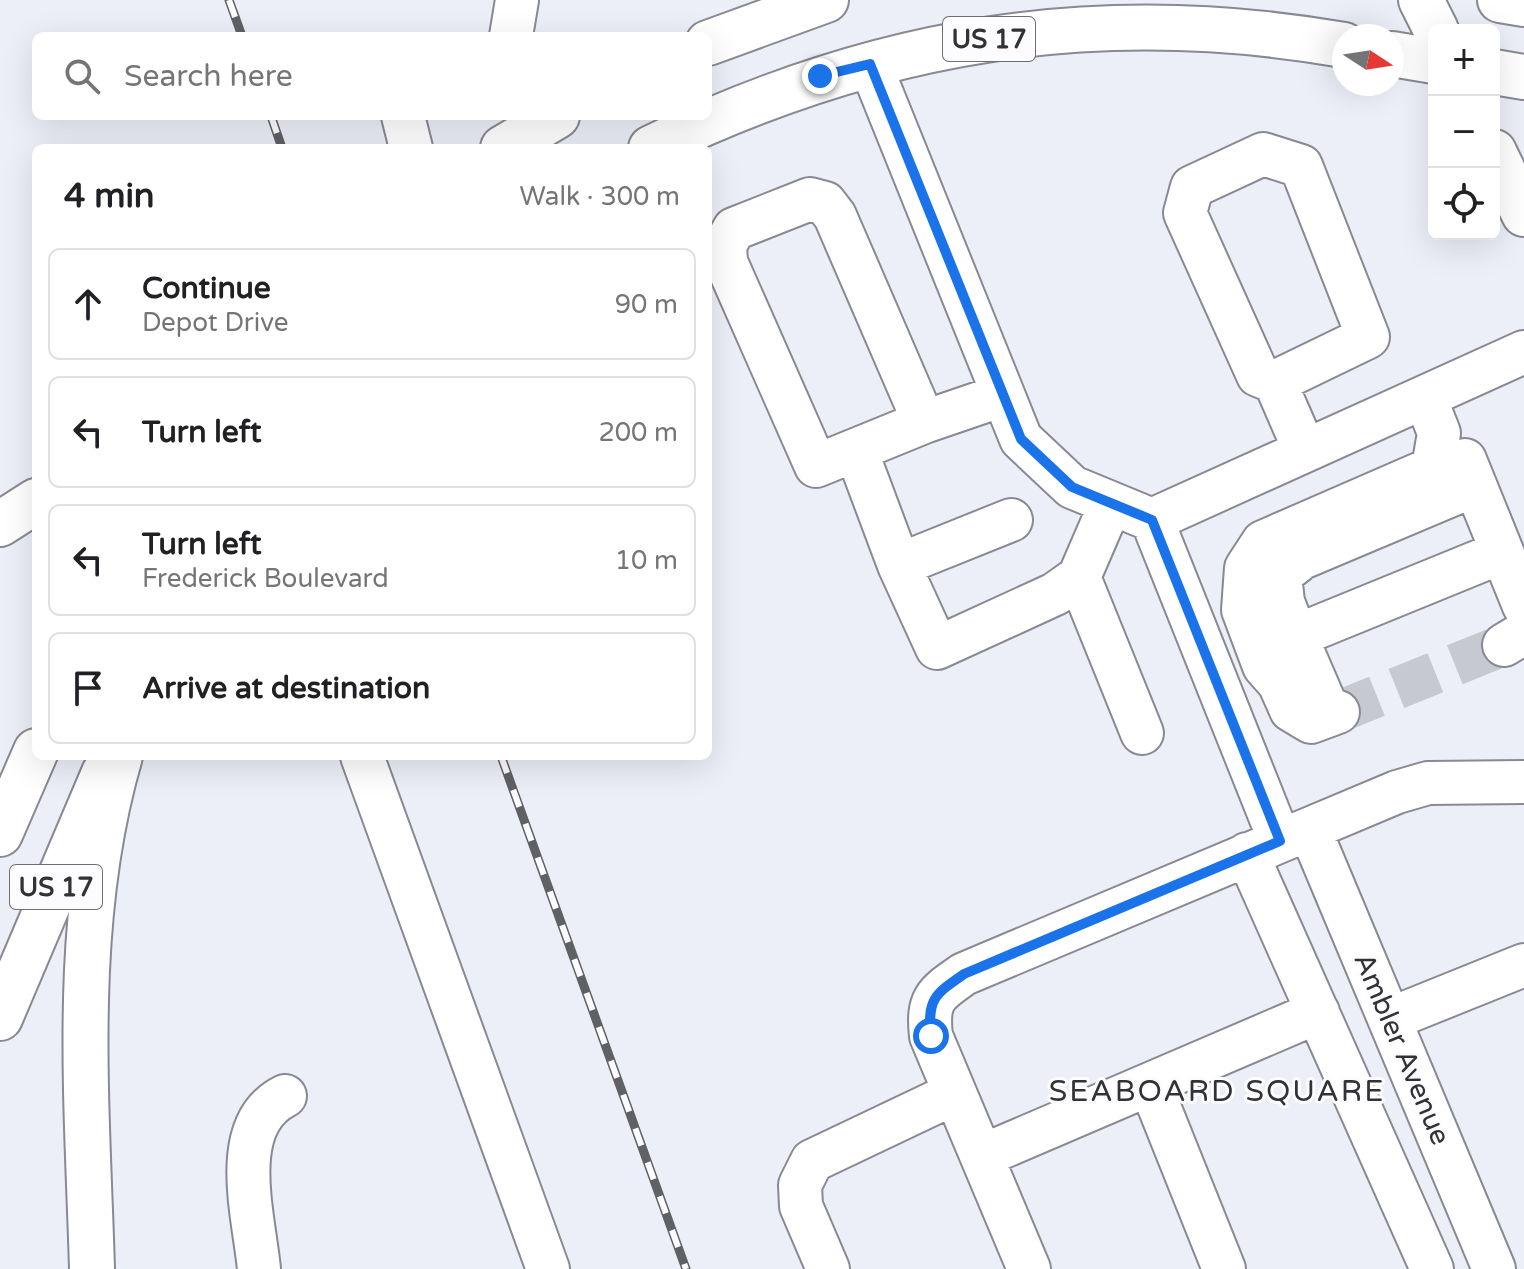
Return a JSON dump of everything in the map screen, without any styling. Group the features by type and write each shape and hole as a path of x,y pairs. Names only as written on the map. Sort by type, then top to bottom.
{"main road":[{"path":"1421,0 1433,24"},
{"path":"1500,0 1524,4"},
{"path":"712,41 805,3"},
{"name":"US 17","path":"712,118 820,76 981,40 1125,27 1211,29 1332,44"},
{"path":"1404,56 1428,60"},
{"path":"1500,73 1524,77"},
{"name":"US 17","path":"659,144 709,120"},
{"path":"1500,164 1524,214"},
{"path":"0,487 32,477"},
{"path":"0,524 32,504"},
{"name":"US 17","path":"0,834 32,760"},
{"name":"US 17","path":"0,1018 110,760"},
{"path":"92,1269 84,1011 87,944 97,861 119,760"}],"street":[{"path":"512,32 517,0"},
{"path":"870,64 1021,439 1072,487 1152,520 1279,842 1318,1012 1432,1269"},
{"path":"404,120 410,144"},
{"path":"1275,382 1368,337 1301,166 1263,154 1192,187 1185,213 1258,375 1275,382 1305,451"},
{"path":"924,422 835,216 825,203 810,199 734,229 725,245 726,262 816,466 924,422 1003,395"},
{"path":"1152,520 1305,451 1432,415 1524,352"},
{"path":"1432,415 1458,441 1524,606"},
{"path":"1432,415 1433,468 1263,542 1246,568 1245,593 1260,613 1277,662 1279,683 1291,710 1311,722 1334,714 1296,636 1283,602 1280,575 1302,558 1475,485"},
{"path":"856,450 899,565 937,648 1055,594 1079,577 1111,503"},
{"path":"899,565 1011,520"},
{"path":"1296,636 1502,552"},
{"path":"1079,577 1142,733"},
{"path":"363,760 548,1269"},
{"path":"1029,1269 931,1036 929,1012 937,993 964,974 1428,783 1524,782"},
{"name":"Ambler Avenue","path":"1279,842 1390,1019 1502,1259"},
{"path":"1390,1019 1524,965"},
{"path":"982,1156 1318,1012"},
{"path":"1150,1084 1224,1269"},
{"path":"828,1269 801,1206 800,1185 812,1161 955,1093"},
{"path":"259,1269 248,1149 253,1128 264,1111 285,1096"}],"tunnel":[{"path":"1338,712 1504,645"}],"railway":[{"path":"229,0 241,32"},
{"path":"272,120 281,144"},
{"path":"502,760 686,1269"}],"district":[{"name":"SEABOARD SQUARE","path":"1217,1091"}],"route":[{"path":"820,76 870,64 1021,439 1072,487 1152,520 1280,841 964,974 937,993 929,1012 931,1036"}]}
